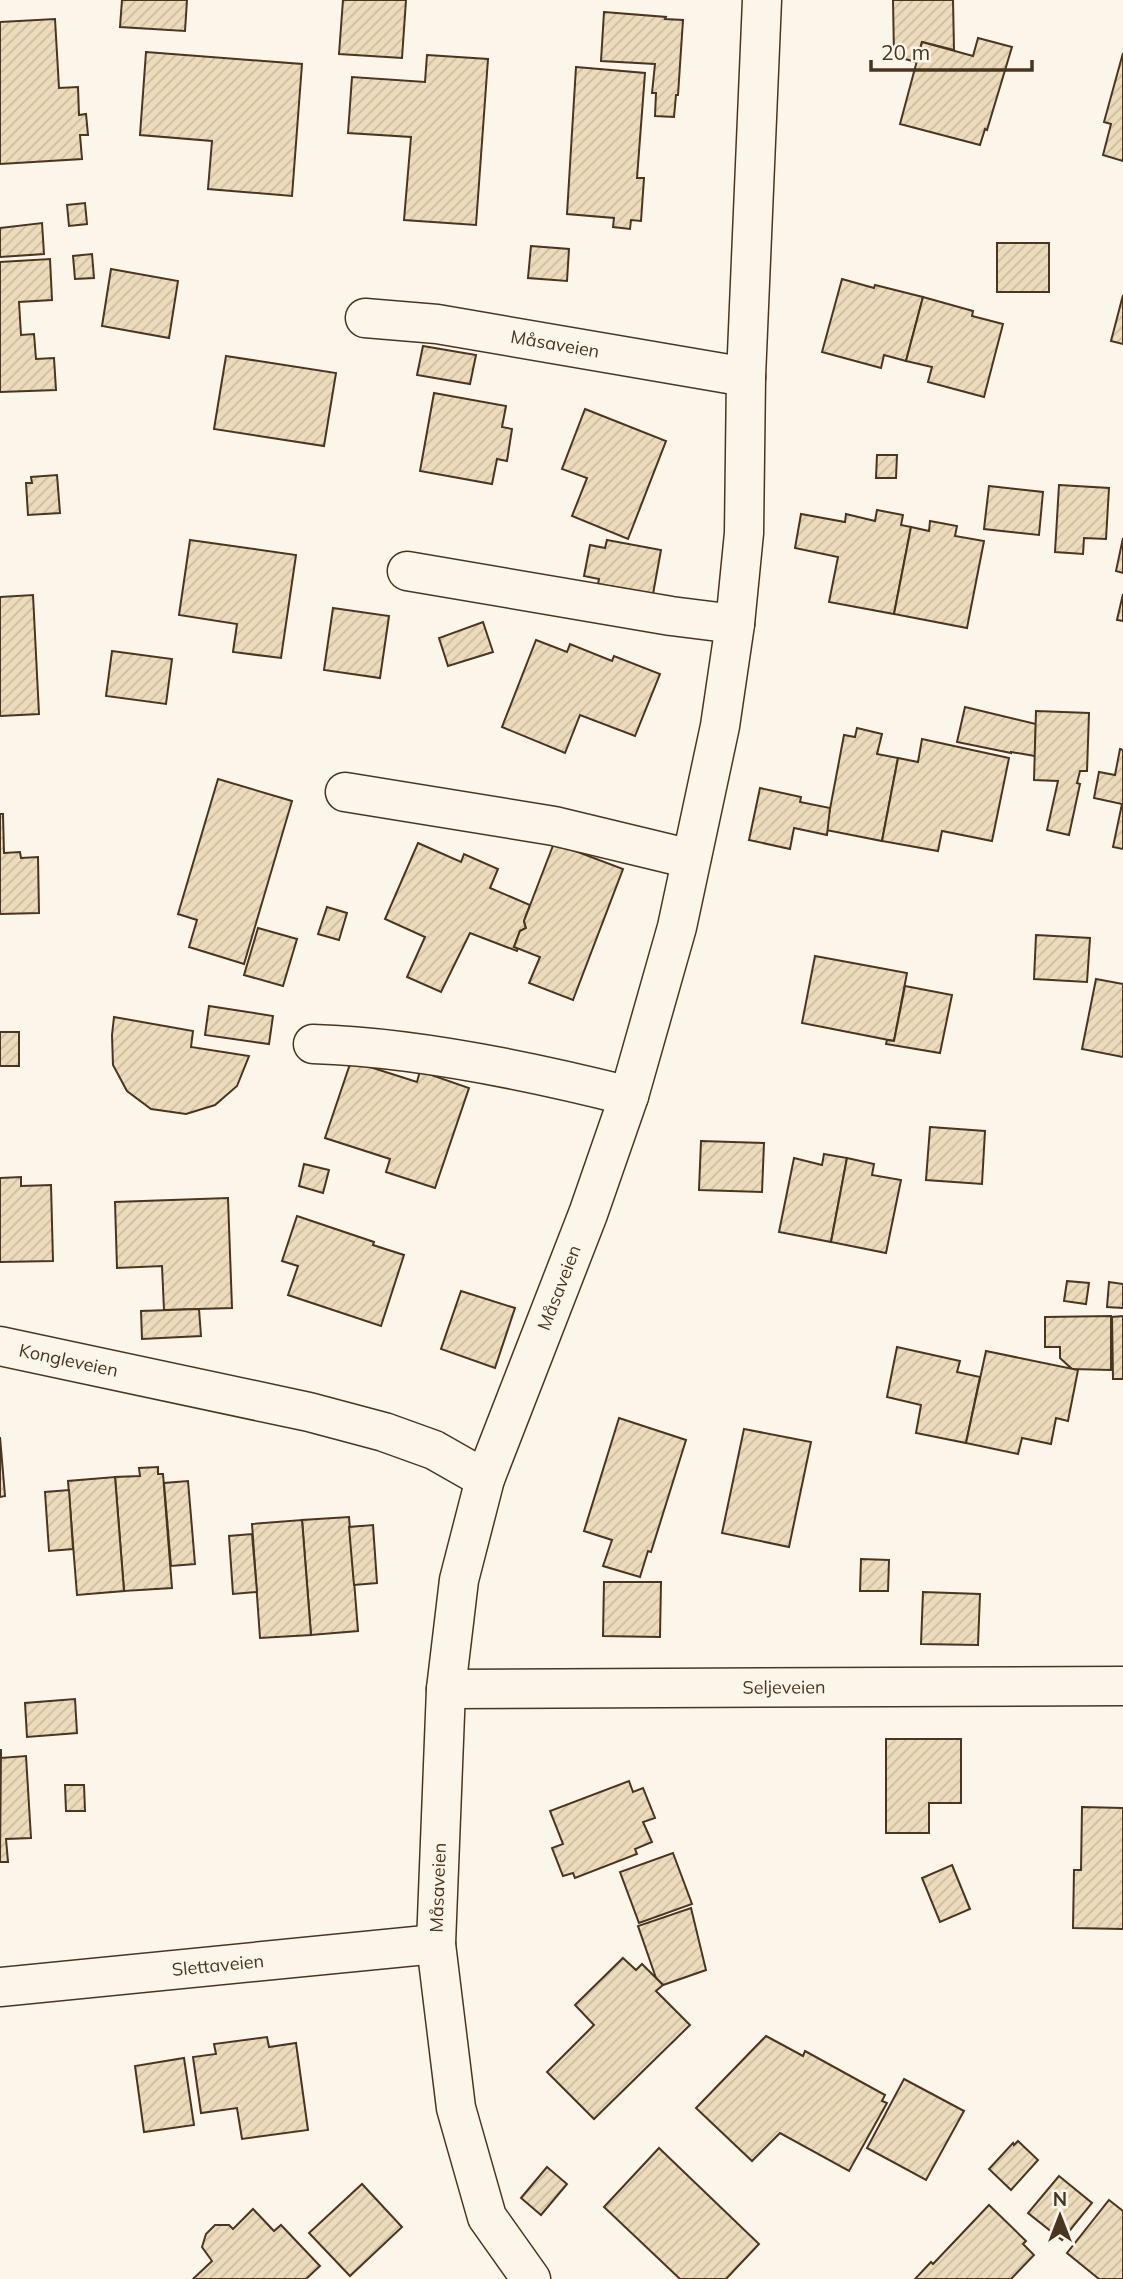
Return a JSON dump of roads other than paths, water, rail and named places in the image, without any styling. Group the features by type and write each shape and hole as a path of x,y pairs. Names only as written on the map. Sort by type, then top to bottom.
{"street":[{"name":"Måsaveien","path":"531,2279 487,2217 456,2108 436,1944 446,1689 459,1580 485,1479 589,1214 629,1096 677,927 720,726 735,624 744,533 746,377 762,0"},
{"name":"Måsaveien","path":"365,318 437,324 746,377"},
{"path":"407,571 671,616 735,624"},
{"path":"345,792 554,826 691,859"},
{"path":"313,1044 351,1045 455,1060 629,1096"},
{"name":"Kongleveien","path":"0,1346 309,1412 384,1432 434,1450 485,1479"},
{"name":"Seljeveien","path":"446,1689 1123,1686"},
{"name":"Slettaveien","path":"0,1986 436,1944"}]}
